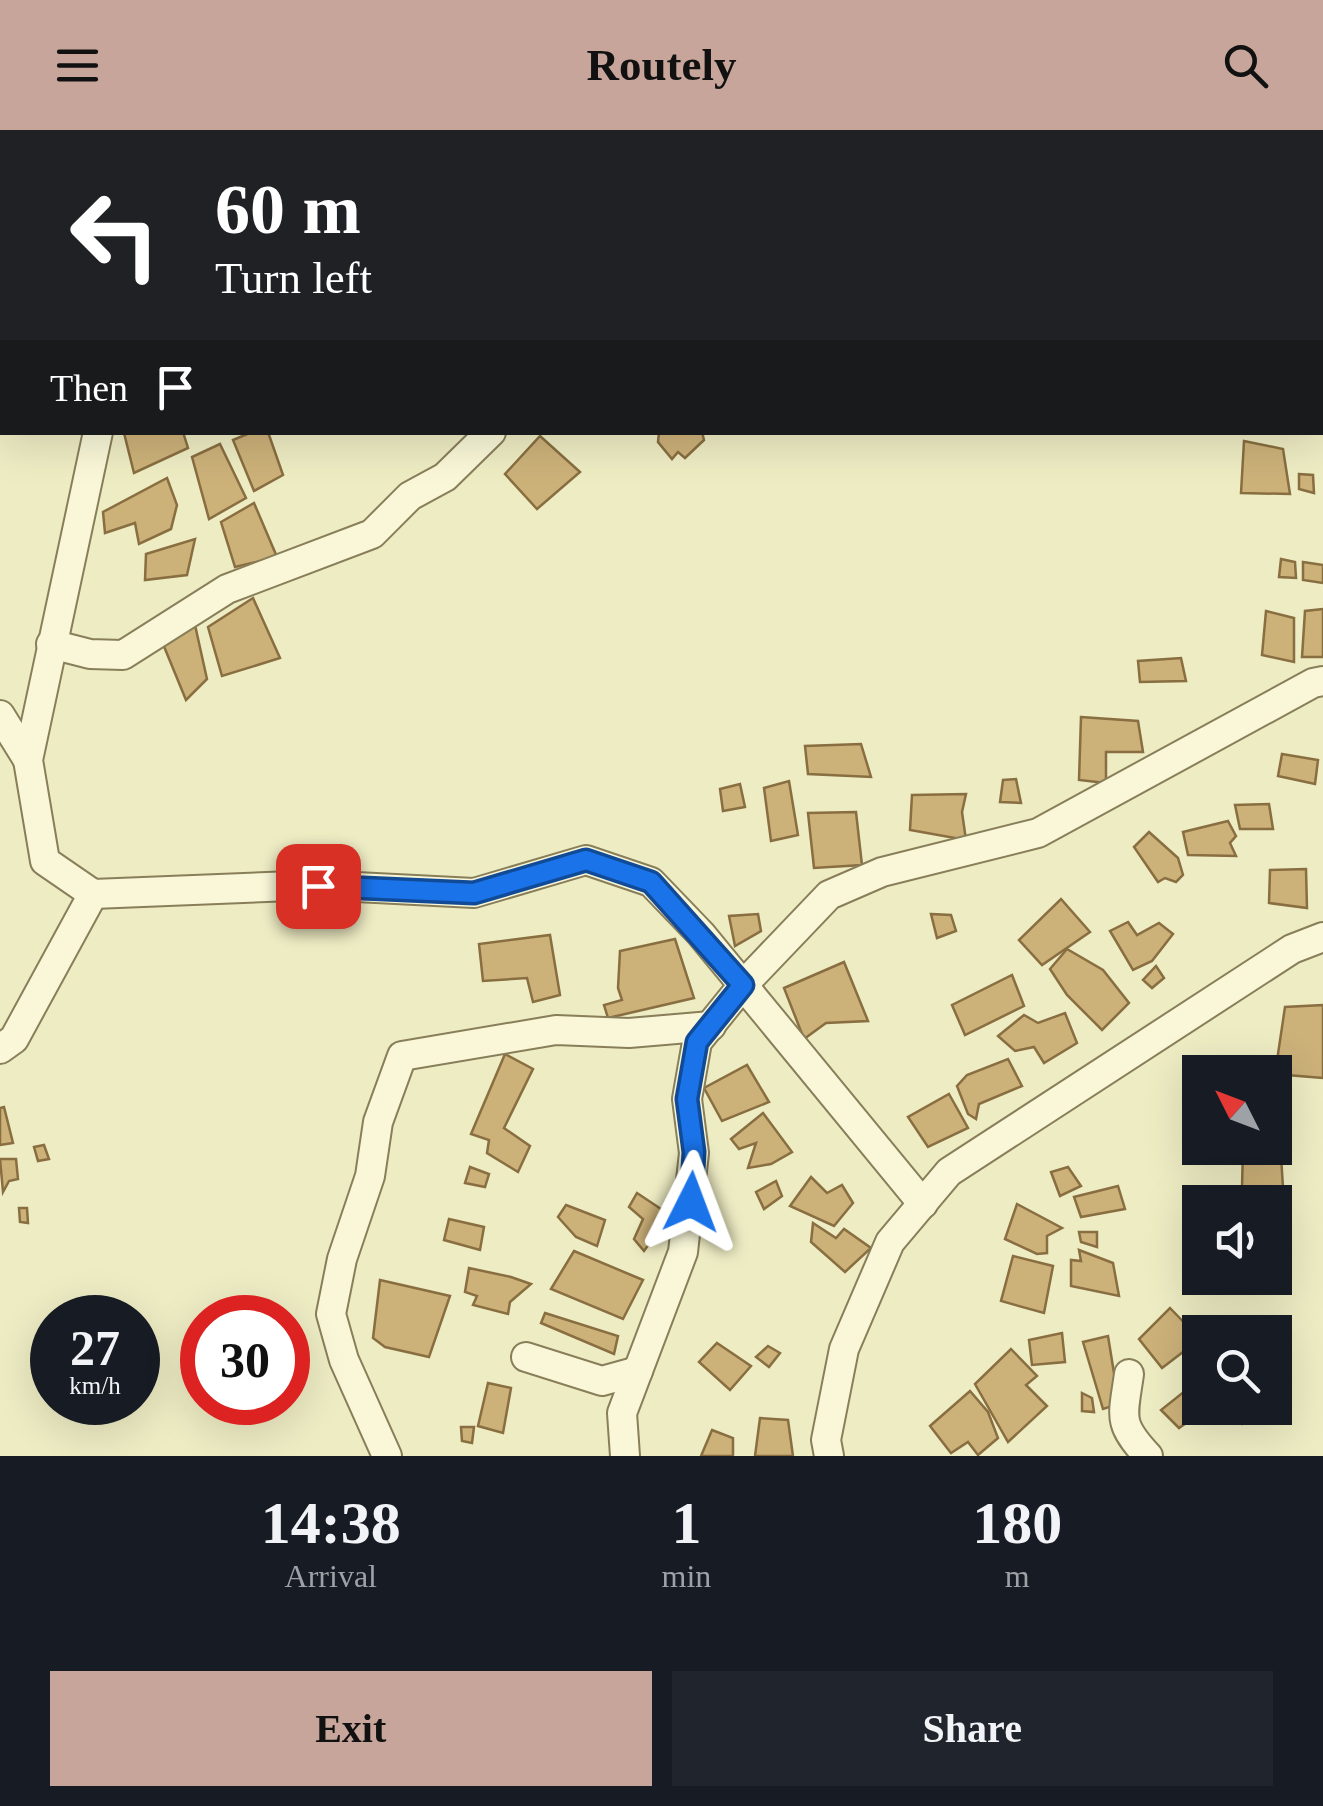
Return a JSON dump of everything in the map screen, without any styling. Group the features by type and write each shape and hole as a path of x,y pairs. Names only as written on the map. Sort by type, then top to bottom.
{"street":[{"path":"97,435 28,760 45,861 92,894 318,886 474,893 586,860 651,882 743,985 923,1204"},
{"path":"50,644 90,654 123,655 228,589 372,534 410,496 445,477 488,435"},
{"path":"625,1456 622,1413 684,1252 694,1152 687,1099 697,1042 743,985 829,896 882,872 1038,834 1313,682 1323,681"},
{"path":"0,715 28,760"},
{"path":"0,1049 14,1040 92,894"},
{"path":"829,1456 826,1440 844,1349 890,1242 949,1172 1292,949 1323,937"},
{"path":"388,1456 344,1360 331,1314 342,1259 370,1176 378,1122 402,1056 556,1030 629,1033 710,1026"},
{"path":"526,1358 602,1382 638,1371"},
{"path":"1129,1374 1122,1415 1124,1428 1148,1456"}],"building":[{"path":"124,435 184,435 188,448 134,473"},
{"path":"245,435 269,435 283,475 254,491 233,440"},
{"path":"659,435 703,435 704,440 685,458 678,452 672,459 658,442"},
{"path":"540,436 580,472 537,509 505,474"},
{"path":"1244,441 1283,449 1290,494 1241,493"},
{"path":"220,444 246,498 209,519 192,457"},
{"path":"1299,474 1313,475 1314,493 1299,489"},
{"path":"167,478 177,505 171,529 139,544 135,523 105,533 103,512"},
{"path":"254,503 277,557 235,567 221,522"},
{"path":"195,539 187,575 145,580 146,554"},
{"path":"1281,559 1295,562 1296,578 1279,577"},
{"path":"1303,562 1323,565 1323,583 1303,580"},
{"path":"253,598 280,658 222,676 208,627"},
{"path":"1323,609 1323,657 1302,657 1305,611"},
{"path":"1266,611 1294,618 1294,662 1262,655"},
{"path":"195,625 207,679 186,700 163,644"},
{"path":"1181,658 1186,681 1140,682 1138,661"},
{"path":"1081,717 1138,721 1143,752 1106,752 1106,783 1079,780"},
{"path":"861,744 871,777 808,774 805,746"},
{"path":"1282,754 1318,760 1315,784 1278,776"},
{"path":"1016,779 1021,803 1000,802 1003,780"},
{"path":"789,781 798,835 771,841 764,788"},
{"path":"740,784 745,807 723,811 720,789"},
{"path":"966,794 962,812 966,840 910,830 912,795"},
{"path":"1269,804 1273,829 1240,829 1235,805"},
{"path":"856,812 862,865 814,868 808,813"},
{"path":"1228,821 1236,836 1230,843 1236,856 1188,855 1183,832"},
{"path":"1149,832 1178,858 1183,875 1176,882 1165,878 1158,882 1134,847"},
{"path":"1306,869 1307,908 1269,903 1270,870"},
{"path":"1061,899 1090,932 1042,965 1019,940"},
{"path":"758,914 761,931 735,946 729,916"},
{"path":"931,914 951,915 956,931 937,938"},
{"path":"1128,922 1137,935 1159,923 1173,934 1152,961 1133,970 1110,931"},
{"path":"550,935 560,995 533,1002 527,978 483,981 479,944"},
{"path":"675,939 694,998 608,1018 604,1005 622,1000 618,988 620,951"},
{"path":"1067,949 1103,970 1129,1003 1102,1030 1067,995 1050,969"},
{"path":"844,962 868,1021 826,1023 804,1039 784,988"},
{"path":"1156,966 1164,978 1152,988 1143,980"},
{"path":"1012,975 1024,1006 965,1035 952,1005"},
{"path":"1323,1005 1323,1078 1292,1075 1292,1055 1278,1055 1285,1007"},
{"path":"1065,1013 1077,1043 1044,1063 1034,1047 1015,1051 998,1036 1024,1015 1038,1023"},
{"path":"505,1054 533,1069 504,1128 530,1146 518,1172 487,1153 489,1140 471,1134"},
{"path":"1008,1059 1022,1086 979,1104 976,1119 968,1114 957,1086 967,1075"},
{"path":"747,1065 769,1102 722,1121 704,1088"},
{"path":"949,1094 968,1128 928,1147 908,1117"},
{"path":"4,1107 13,1143 0,1145 0,1108"},
{"path":"763,1113 792,1152 771,1164 748,1168 756,1143 739,1149 731,1139"},
{"path":"44,1145 49,1159 38,1161 34,1147"},
{"path":"0,1159 16,1159 18,1179 9,1181 3,1192"},
{"path":"1243,1165 1282,1165 1283,1185 1242,1185"},
{"path":"470,1167 489,1174 485,1187 465,1183"},
{"path":"1068,1167 1081,1186 1060,1196 1051,1172"},
{"path":"811,1177 827,1193 842,1185 853,1203 834,1226 790,1206"},
{"path":"776,1181 782,1196 764,1209 756,1192"},
{"path":"1118,1186 1125,1209 1081,1217 1074,1197"},
{"path":"637,1193 670,1215 644,1251 634,1239 643,1219 629,1207"},
{"path":"1017,1204 1062,1228 1047,1236 1047,1253 1037,1254 1005,1239"},
{"path":"566,1205 605,1220 597,1246 576,1237 558,1217"},
{"path":"19,1208 27,1208 28,1223 20,1222"},
{"path":"449,1219 484,1227 480,1250 444,1240"},
{"path":"813,1223 836,1238 844,1229 871,1248 845,1272 811,1242"},
{"path":"1079,1232 1097,1232 1097,1247 1081,1242"},
{"path":"1079,1250 1113,1263 1119,1296 1071,1286 1071,1260 1081,1261"},
{"path":"574,1251 643,1280 623,1319 551,1289"},
{"path":"1013,1256 1053,1266 1044,1313 1001,1301"},
{"path":"469,1268 531,1284 510,1302 508,1314 473,1305 477,1296 465,1292"},
{"path":"380,1280 450,1296 429,1357 385,1347 373,1338"},
{"path":"1170,1308 1182,1320 1182,1353 1162,1368 1139,1339"},
{"path":"545,1313 618,1336 614,1354 541,1323"},
{"path":"1062,1333 1065,1362 1032,1365 1029,1340"},
{"path":"1108,1336 1119,1404 1103,1409 1083,1342"},
{"path":"717,1343 751,1366 730,1390 699,1362"},
{"path":"768,1346 780,1353 769,1367 756,1357"},
{"path":"1011,1349 1037,1376 1026,1385 1047,1406 1008,1442 975,1384"},
{"path":"488,1383 511,1388 503,1433 478,1426"},
{"path":"970,1391 988,1412 998,1438 978,1455 968,1442 951,1453 930,1426"},
{"path":"1082,1393 1092,1398 1094,1412 1082,1411"},
{"path":"1182,1393 1183,1425 1179,1428 1161,1410"},
{"path":"760,1418 788,1420 793,1456 755,1456"},
{"path":"461,1427 474,1427 472,1443 462,1441"},
{"path":"712,1430 733,1438 733,1456 701,1456"}],"route":[{"path":"318,886 474,893 586,860 651,882 743,985 697,1042 687,1099 694,1152 691,1202"}]}
